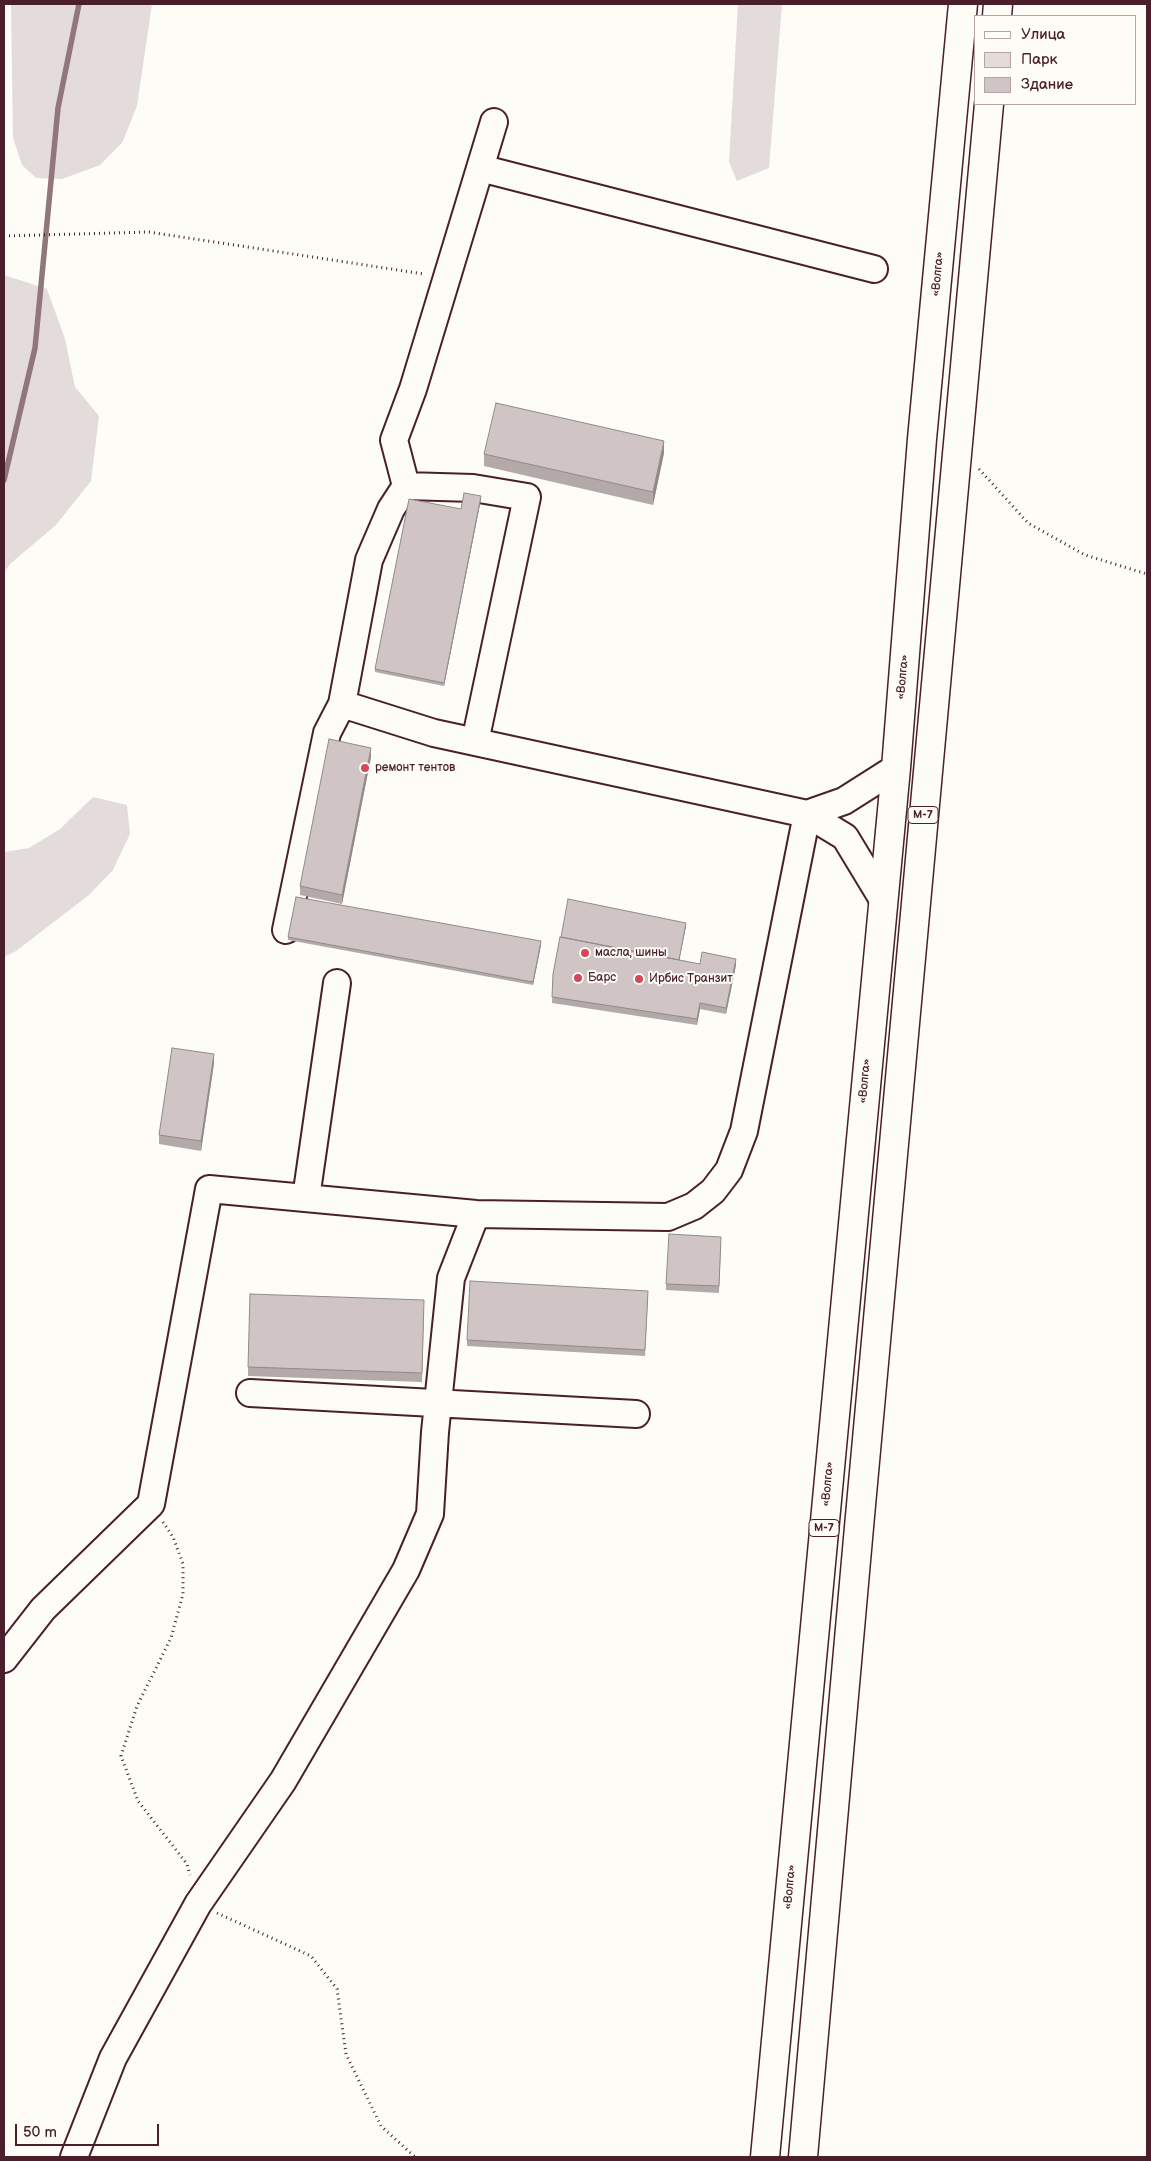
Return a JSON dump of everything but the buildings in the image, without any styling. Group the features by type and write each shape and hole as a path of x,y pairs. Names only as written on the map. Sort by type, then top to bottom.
{"highway":[{"name":"«Волга»","path":"765,2157 882,898 896,768 922,439 963,4"},
{"name":"М-7","path":"804,2157 988,105"}],"lane":[{"path":"286,930 327,733 342,704 369,560 391,508 406,486 394,440 413,390 494,122"},
{"path":"480,168 874,269"},
{"path":"406,486 473,488 527,496 475,742"},
{"path":"342,704 434,733 807,814 845,837 882,898"},
{"path":"807,814 844,801 896,768"},
{"path":"4,1659 43,1609 151,1504 209,1189 476,1214 668,1217 694,1206 713,1191 730,1170 744,1131 807,814"},
{"path":"306,1198 338,983"},
{"path":"74,2157 113,2058 198,1904 283,1781 406,1570 430,1514 438,1404 451,1278 476,1214"},
{"path":"250,1393 636,1414"}],"path":[{"path":"4,236 149,232 447,278"},
{"path":"957,444 1028,524 1085,556 1147,574"}],"green space":[{"path":"11,4 152,4 137,106 122,143 100,165 62,179 36,178 22,165 13,138"},
{"path":"738,4 782,4 769,168 737,181 729,162"},
{"path":"4,275 47,289 65,339 75,387 99,416 91,481 56,525 10,564 4,573"},
{"path":"93,797 127,805 130,834 113,870 89,895 16,951 4,957 4,852 29,848 60,829"}],"waterway":[{"path":"4,480 35,348 58,108 79,4"}],"place":[{"name":"ремонт тентов","path":"365,768"},
{"name":"масла, шины","path":"585,953"},
{"name":"Барс","path":"578,978"},
{"name":"Ирбис Транзит","path":"639,979"}]}
